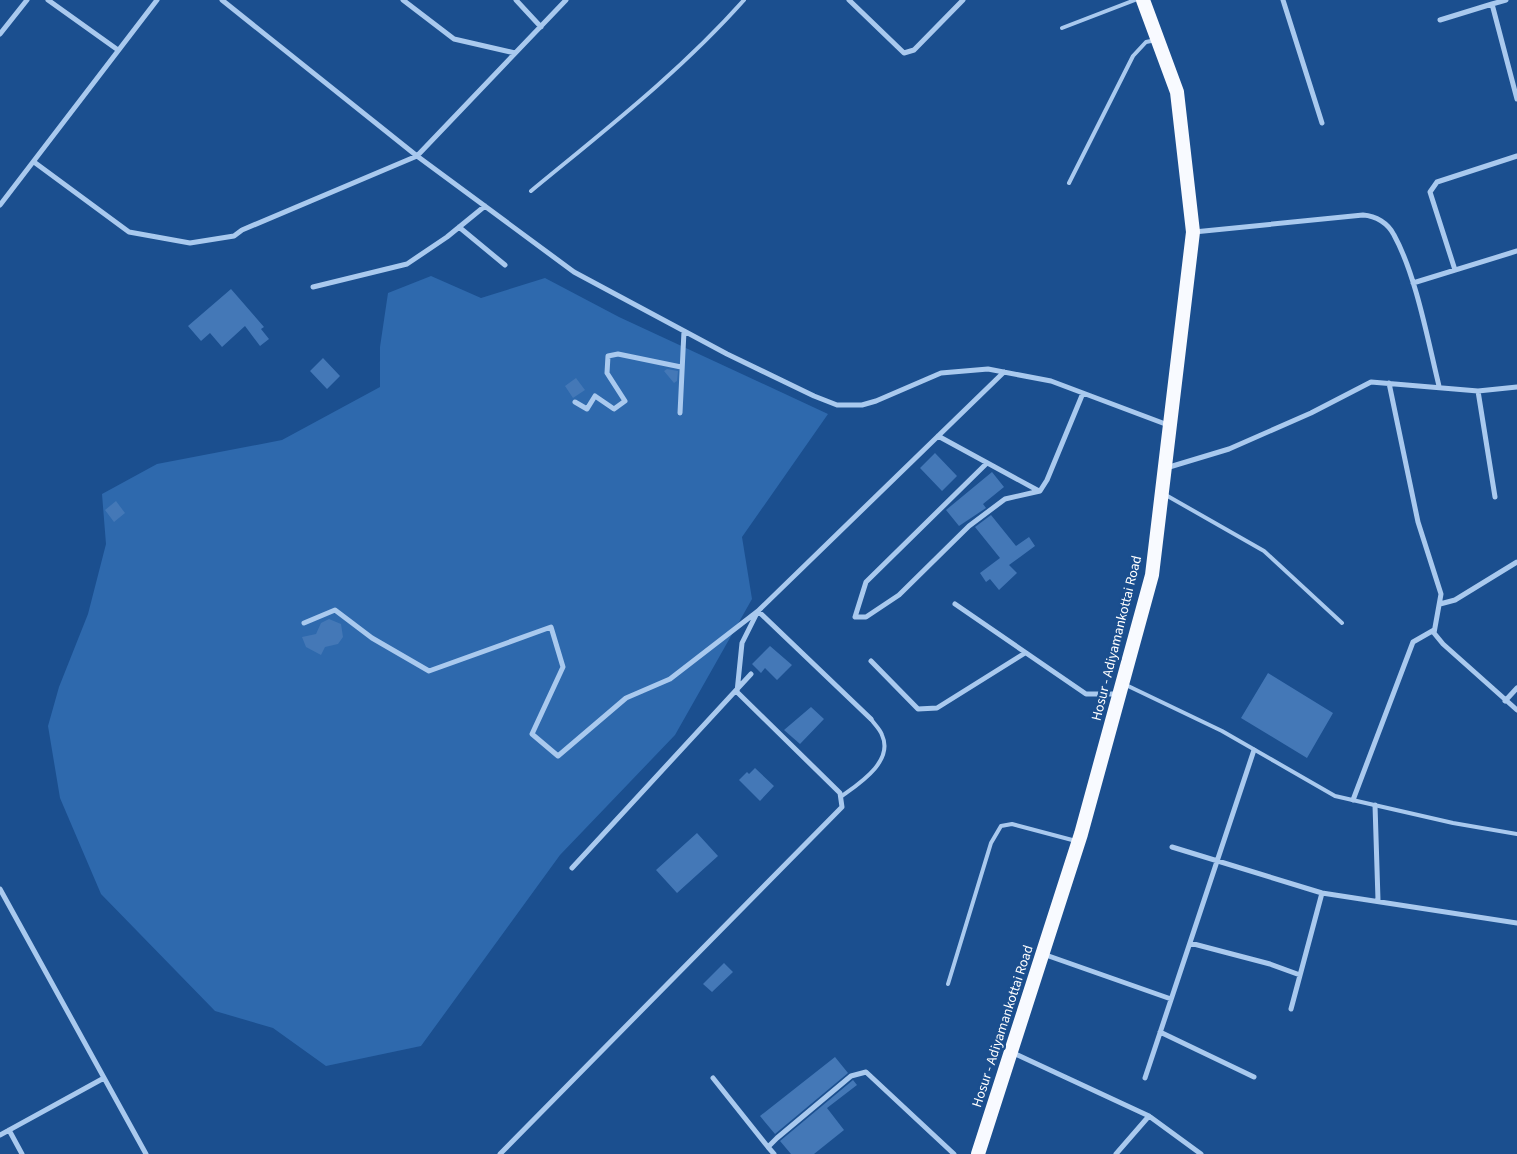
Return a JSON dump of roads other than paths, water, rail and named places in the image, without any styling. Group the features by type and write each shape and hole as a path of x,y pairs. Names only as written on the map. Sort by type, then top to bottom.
{"highway":[{"name":"Hosur - Adiyamankottai Road","path":"978,1154 1078,842 1152,575 1193,232 1177,92 1143,0"}],"street":[{"path":"0,34 27,0"},
{"path":"48,0 118,50"},
{"path":"0,205 157,0"},
{"path":"222,0 418,156 574,272 684,331 814,396 837,405 850,406 876,401 941,373 988,369 1051,381 1170,426"},
{"path":"403,0 454,39 515,53"},
{"path":"516,0 541,26"},
{"path":"34,162 129,232 190,243 234,236 242,230 418,156 566,0"},
{"path":"853,1 904,53 914,50 963,0"},
{"path":"1283,0 1322,123"},
{"path":"1440,20 1506,0"},
{"path":"1492,4 1517,99"},
{"path":"1455,270 1430,192 1432,187 1437,182 1517,156"},
{"path":"313,287 407,264 485,206"},
{"path":"1193,232 1371,215 1380,220 1394,234 1413,283 1439,386"},
{"path":"459,227 505,265"},
{"path":"1413,283 1517,250"},
{"path":"680,413 684,331"},
{"path":"575,402 587,409 595,396 614,409 625,402 607,373 608,356 618,354 681,367"},
{"path":"304,623 335,610 372,638 429,671 552,627 563,667 532,734 558,756 626,698 670,679 758,612 1004,372"},
{"path":"1165,468 1229,449 1311,413 1371,382 1439,386 1478,391 1517,387"},
{"path":"1389,383 1418,522 1441,594 1434,630 1443,644 1517,710"},
{"path":"1478,391 1495,497"},
{"path":"987,463 866,582 856,618 866,616 899,595 969,526 1005,499 1040,491 1047,480 1082,393"},
{"path":"938,436 1040,491"},
{"path":"1440,604 1455,600 1517,562"},
{"path":"955,604 1086,694 1121,689"},
{"path":"737,692 742,643 758,612"},
{"path":"758,612 871,718"},
{"path":"1353,800 1413,642 1434,630"},
{"path":"871,661 918,709 937,708 1026,653"},
{"path":"572,868 737,692 751,674"},
{"path":"1505,701 1517,688"},
{"path":"500,1154 842,807 842,796 737,692"},
{"path":"1145,1078 1254,750"},
{"path":"1375,805 1378,900"},
{"path":"1172,847 1322,893 1378,900 1517,923"},
{"path":"0,889 146,1154"},
{"path":"1291,1009 1322,893"},
{"path":"1190,943 1270,964 1300,975"},
{"path":"1042,953 1171,999"},
{"path":"1160,1032 1254,1077"},
{"path":"1011,1052 1149,1116 1201,1154"},
{"path":"768,1147 851,1076 866,1072 874,1077 910,1114 954,1154"},
{"path":"0,1135 104,1078"},
{"path":"712,1078 774,1154"},
{"path":"1116,1154 1149,1116"},
{"path":"9,1130 22,1154"}],"lane":[{"path":"531,190 664,80 718,29 744,0"},
{"path":"1062,28 1135,0"},
{"path":"1069,183 1133,56 1146,42 1158,40"},
{"path":"1162,492 1264,551 1342,623"},
{"path":"1121,689 1222,731 1335,796 1453,824 1517,834"},
{"path":"842,796 866,778 879,763 885,748 882,735 871,718"},
{"path":"948,984 991,843 1002,826 1012,824 1078,842"}]}
